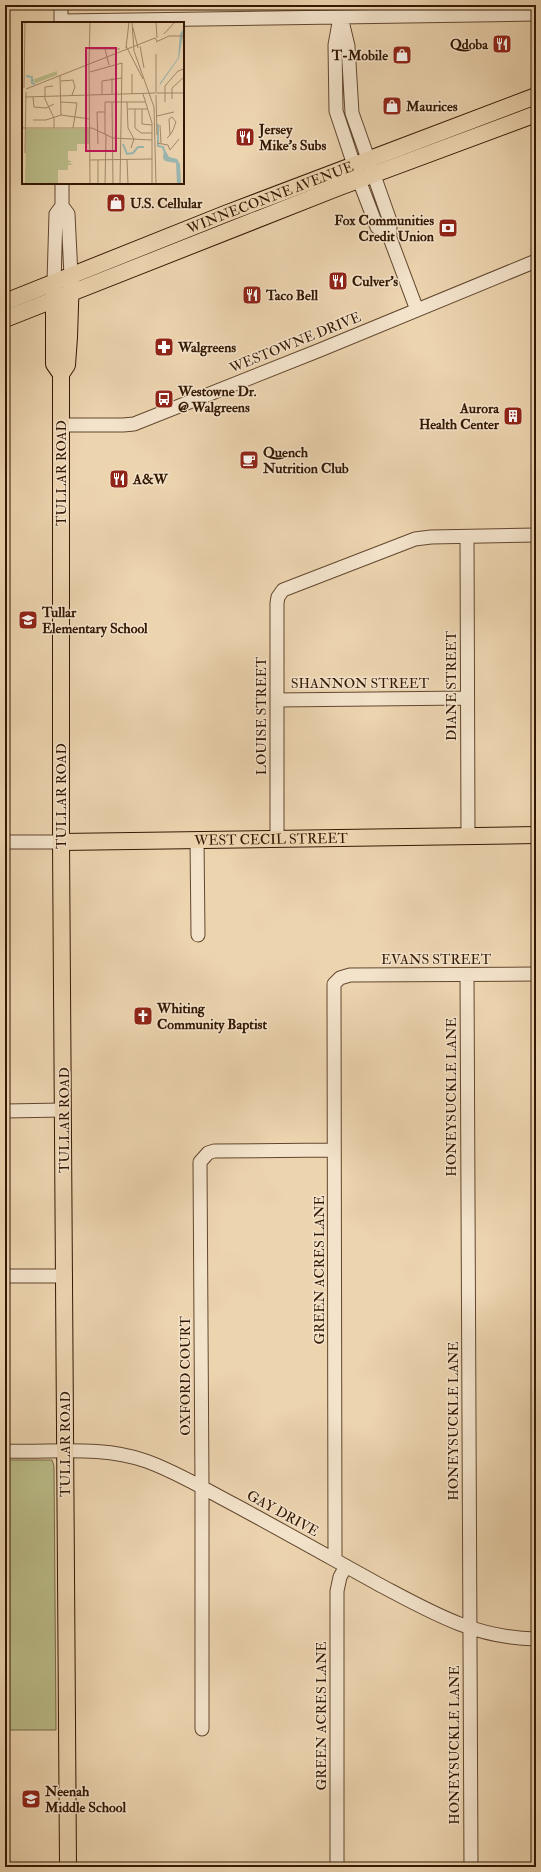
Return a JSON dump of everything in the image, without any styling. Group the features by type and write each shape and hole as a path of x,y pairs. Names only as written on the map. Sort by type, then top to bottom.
{"main road":[{"name":"WINNECONNE AVENUE","path":"5,319 54,300 364,170 536,96"},
{"name":"WINNECONNE AVENUE","path":"5,302 70,276 364,170 536,114"},
{"name":"TULLAR ROAD","path":"68,1867 61,842 61,374 67,365 70,276"},
{"name":"TULLAR ROAD","path":"54,282 54,364 61,374"},
{"name":"WEST CECIL STREET","path":"61,842 536,835"}],"street":[{"path":"61,5 61,22 536,14"},
{"path":"341,17 348,46 352,113 377,227 390,238 417,310"},
{"name":"TULLAR ROAD","path":"54,282 56,214 62,206 62,184"},
{"name":"TULLAR ROAD","path":"62,206 68,214 70,276"},
{"name":"WESTOWNE DRIVE","path":"61,425 134,424 320,350 536,261"},
{"path":"467,537 536,536"},
{"name":"LOUISE STREET","path":"277,838 277,603 280,593 283,590 408,541 424,538 467,537"},
{"name":"DIANE STREET","path":"467,537 468,836"},
{"name":"SHANNON STREET","path":"277,700 467,698"},
{"path":"197,839 198,935"},
{"name":"WEST CECIL STREET","path":"5,842 61,842"},
{"name":"EVANS STREET","path":"337,980 350,975 536,974"},
{"name":"HONEYSUCKLE LANE","path":"467,975 471,1867"},
{"name":"GREEN ACRES LANE","path":"337,980 333,991 334,1150 341,1563 337,1591 337,1867"},
{"path":"5,1110 64,1110"},
{"name":"OXFORD COURT","path":"202,1729 202,1488 199,1166 201,1159 208,1153 214,1151 334,1150"},
{"path":"5,1276 65,1276"},
{"name":"GAY DRIVE","path":"5,1451 100,1452 130,1456 162,1467 430,1612 470,1629 510,1638 536,1639"}],"green space":[{"path":"5,1460 52,1460 54,1466 56,1730 5,1730"}],"place":[{"name":"Qdoba","path":"502,44"},
{"name":"T-Mobile","path":"402,55"},
{"name":"Maurices","path":"392,106"},
{"name":"Jersey Mike's Subs","path":"245,137"},
{"name":"U.S. Cellular","path":"116,203"},
{"name":"Fox Communities Credit Union","path":"448,228"},
{"name":"Culver's","path":"338,281"},
{"name":"Taco Bell","path":"252,295"},
{"name":"Walgreens","path":"164,347"},
{"name":"Westowne Dr. @ Walgreens","path":"164,399"},
{"name":"Aurora Health Center","path":"513,416"},
{"name":"Quench Nutrition Club","path":"249,460"},
{"name":"A&W","path":"119,479"},
{"name":"Tullar Elementary School","path":"28,620"},
{"name":"Whiting Community Baptist","path":"143,1016"},
{"name":"Neenah Middle School","path":"31,1799"}]}
